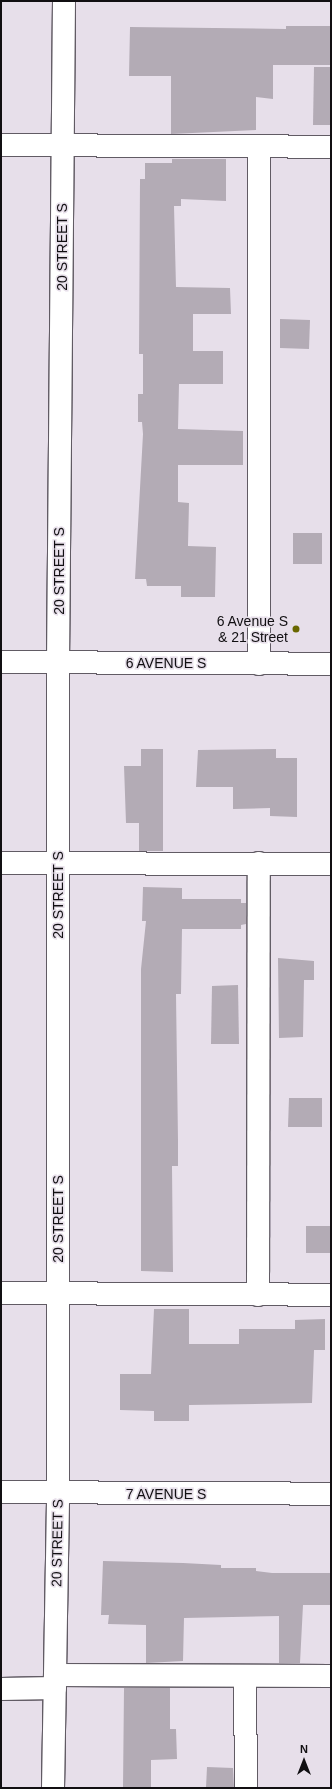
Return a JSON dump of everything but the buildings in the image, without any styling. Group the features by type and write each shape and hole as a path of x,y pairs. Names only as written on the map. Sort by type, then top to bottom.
{"street":[{"name":"20 STREET S","path":"53,1788 58,1493 58,662 64,1"},
{"path":"1,145 331,147"},
{"path":"259,146 259,664"},
{"name":"6 AVENUE S","path":"1,662 331,664"},
{"path":"1,863 331,864"},
{"path":"258,1295 259,864"},
{"path":"1,1293 331,1295"},
{"name":"7 AVENUE S","path":"1,1492 331,1494"},
{"path":"245,1676 246,1788"},
{"path":"1,1688 55,1681 245,1676 331,1676"}],"place":[{"name":"6 Avenue S & 21 Street","path":"296,629"}]}
